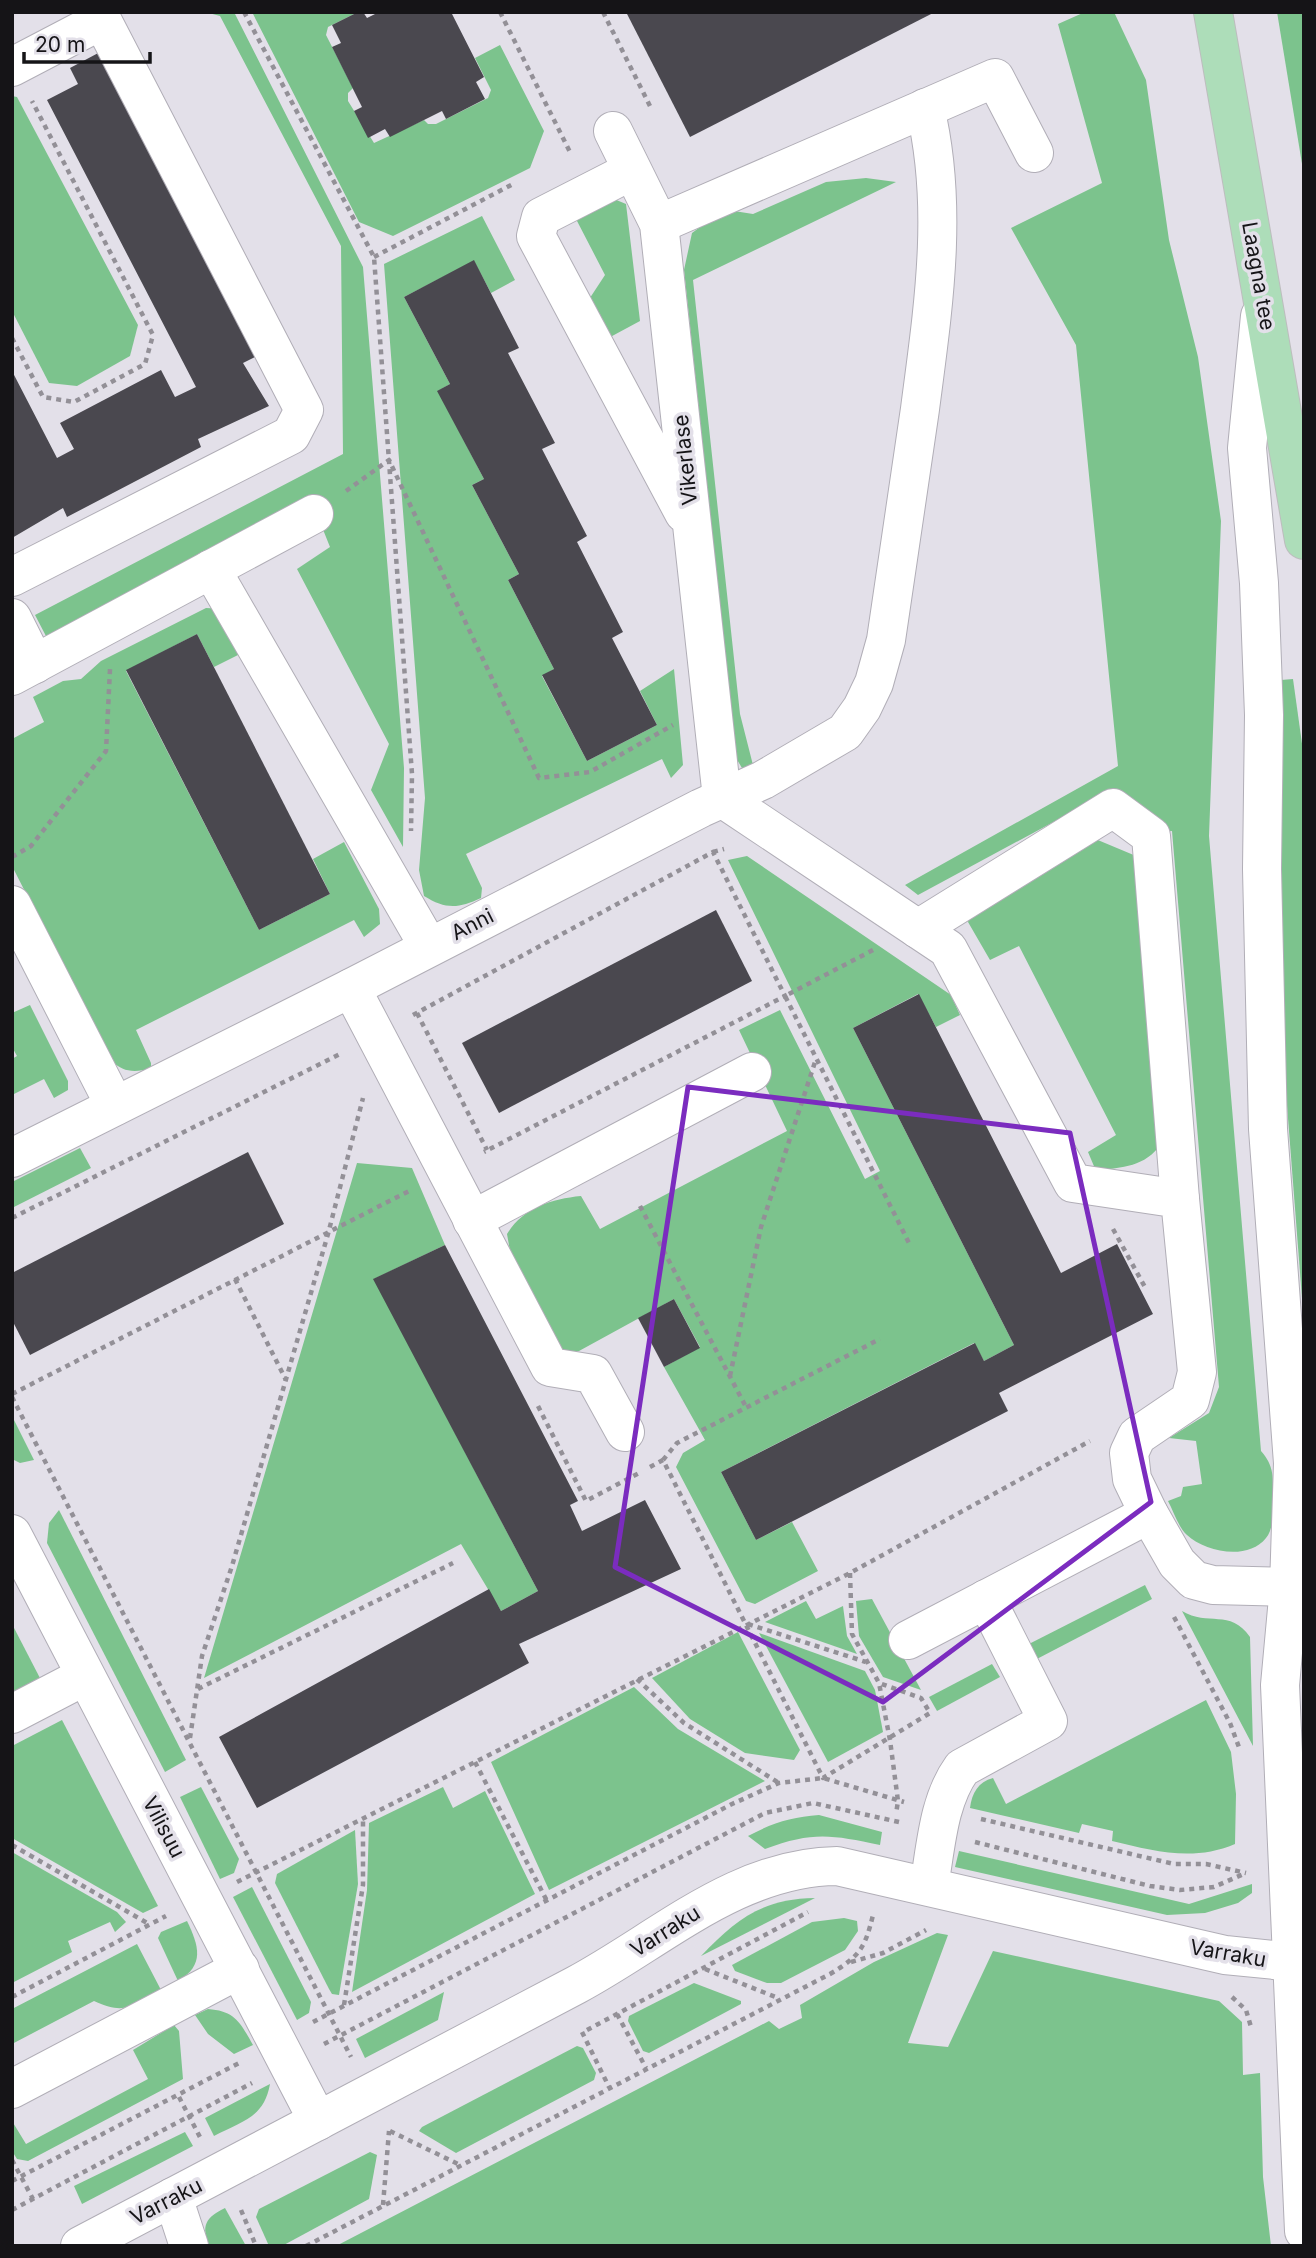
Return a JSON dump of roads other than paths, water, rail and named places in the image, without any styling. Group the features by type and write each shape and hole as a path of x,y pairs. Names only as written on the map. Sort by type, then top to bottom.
{"main road":[{"name":"Laagna tee","path":"1213,12 1304,540"}],"street":[{"path":"12,577 291,435 304,410 102,20 13,66"},
{"path":"659,224 995,78 1034,153"},
{"name":"Anni","path":"12,1158 762,780 845,732 862,708 874,682 886,640 936,286 937,168 925,108"},
{"name":"Vikerlase","path":"613,131 659,224 722,798"},
{"path":"631,171 541,217 536,236 692,530"},
{"path":"1262,293 1247,448 1259,583 1264,715 1262,869 1268,1129 1293,1463 1289,1587 1280,1685 1297,1964 1304,2231"},
{"path":"12,618 24,670 314,514"},
{"path":"211,569 429,947"},
{"path":"722,798 948,949 1073,1183 1180,1199"},
{"path":"918,929 1113,808 1151,836 1180,1199 1197,1372 1190,1399 1137,1436 1129,1453 1132,1479 1177,1563 1194,1580 1213,1585 1289,1587"},
{"path":"12,905 115,1106"},
{"path":"352,988 550,1367 593,1374 625,1432"},
{"path":"472,1220 752,1072"},
{"path":"908,1640 1149,1514"},
{"name":"Vilisuu","path":"12,1534 318,2120"},
{"path":"929,1886 943,1810 953,1780 961,1768 1048,1721 986,1598"},
{"path":"12,1714 85,1676"},
{"name":"Varraku","path":"80,2246 584,1981 713,1902 746,1886 811,1866 837,1866 879,1892 929,1886 1225,1955 1297,1964"},
{"path":"12,2089 240,1969"},
{"path":"173,2197 189,2246"}]}
